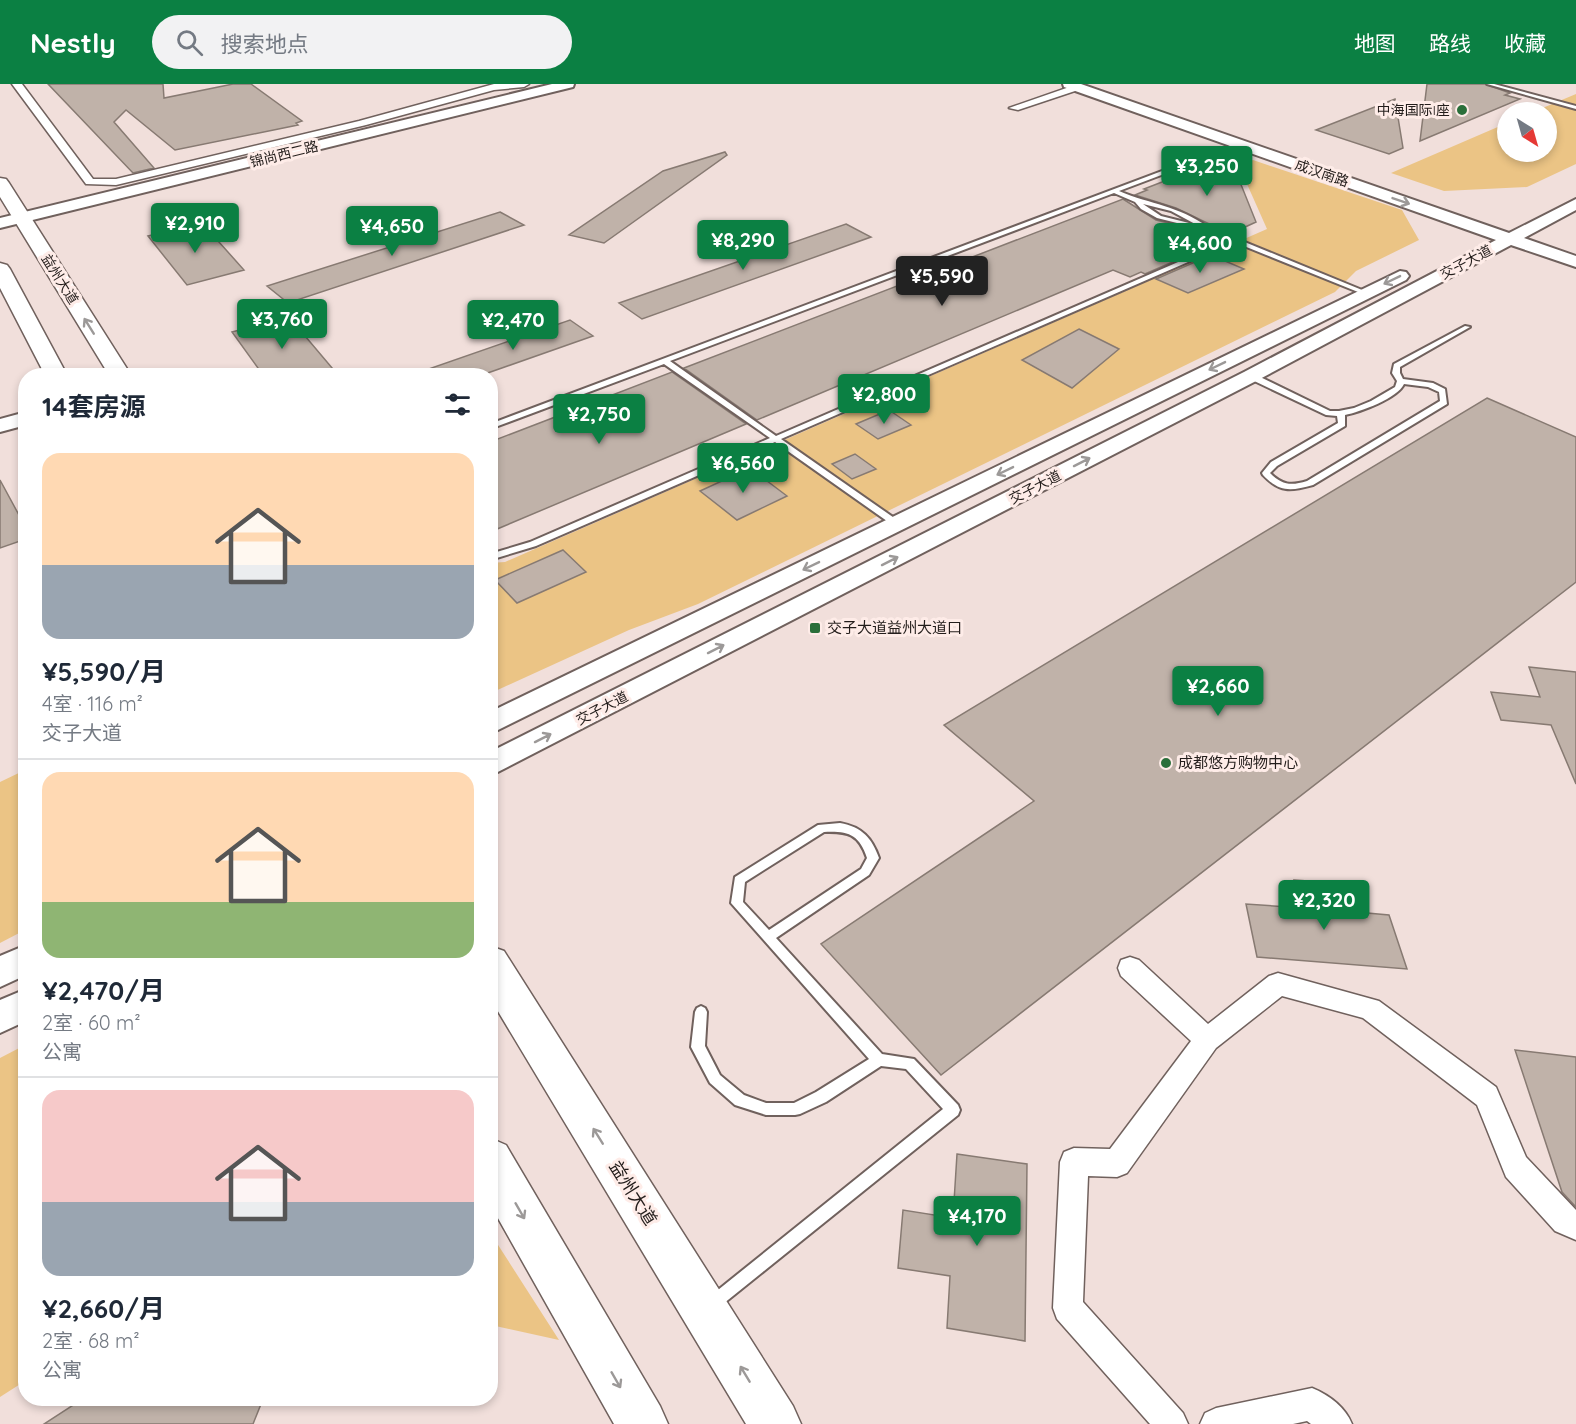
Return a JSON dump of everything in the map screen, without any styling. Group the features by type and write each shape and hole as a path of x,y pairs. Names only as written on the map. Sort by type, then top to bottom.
{"main road":[{"name":"锦尚西二路","path":"0,224 568,84"},
{"name":"成汉南路","path":"1096,84 1508,231 1576,262"},
{"name":"成汉南路","path":"1073,86 1239,144 1508,231 1576,248"},
{"name":"益州大道","path":"0,183 116,368"},
{"name":"交子大道","path":"498,761 1251,376 1508,231 1576,188"},
{"name":"交子大道","path":"498,720 1365,293 1576,204"},
{"path":"0,269 52,368"},
{"path":"0,426 18,420"},
{"path":"0,972 18,963"},
{"name":"益州大道","path":"498,976 775,1424"},
{"path":"0,1017 18,1008"},
{"path":"498,1174 642,1424"}],"street":[{"path":"17,84 90,182 116,182 362,123 494,87 524,84"},
{"path":"1014,108 1073,86"},
{"path":"1130,968 1207,1040"},
{"path":"1172,1424 1068,1308 1074,1162 1117,1162 1207,1040 1278,984 1370,1009 1487,1096 1516,1167 1565,1221 1576,1225"},
{"path":"1216,1424 1312,1404 1336,1424"}],"lane":[{"path":"1489,84 1576,108"},
{"path":"498,424 1239,144"},
{"path":"1113,191 1137,201 1159,204 1192,217 1206,228"},
{"path":"1137,201 1143,209 1178,223 1206,228 1365,293"},
{"path":"498,554 533,543 1233,240"},
{"path":"1401,381 1396,373 1397,366 1467,327"},
{"path":"665,361 897,524"},
{"path":"1251,376 1329,413 1341,415 1355,412 1398,388 1401,381"},
{"path":"1341,415 1342,424 1274,464 1266,473 1274,483 1291,489 1310,483 1444,402 1442,392 1430,385 1401,381"},
{"path":"768,937 865,872 873,858 869,844 857,831 837,827 822,828 739,880 737,903 879,1060"},
{"path":"701,1012 698,1047 715,1078 740,1100 766,1109 795,1109 821,1097 879,1060 909,1063 953,1110 705,1309"}],"shaded area":[{"path":"1576,94 1576,164 1527,187 1444,191 1391,173 1497,127 1497,162 1557,162 1557,102"},
{"path":"1253,160 1402,210 1419,240 1356,271 1335,292 698,604 629,630 498,690 498,562 505,562 1267,229 1239,166"},
{"path":"18,773 18,934 0,943 0,782"},
{"path":"18,1049 18,1385 0,1397 0,1058"},
{"path":"498,1245 559,1340 498,1327"}],"building":[{"path":"48,84 163,84 164,98 233,84 251,84 302,121 296,123 298,125 175,150 126,110 114,122 154,168 133,173"},
{"name":"中海国际I座","path":"1427,84 1485,84 1510,93 1505,95 1520,99 1513,102 1497,102 1497,109 1420,141"},
{"path":"1395,99 1403,148 1389,154 1316,130"},
{"path":"725,152 727,155 604,243 569,235 663,171"},
{"path":"1216,161 1234,167 1256,222 1230,234 1176,208 1135,195 1147,190 1144,189"},
{"path":"1123,199 1156,220 1219,238 1196,248 1200,250 1145,274 1141,272 1130,277 1113,270 757,420 684,368"},
{"path":"500,212 524,225 288,303 267,286"},
{"path":"202,223 244,270 187,285 148,236"},
{"path":"846,224 871,237 642,319 619,303"},
{"path":"1211,255 1244,269 1188,293 1156,279"},
{"path":"289,317 332,368 258,368 232,332"},
{"path":"570,320 593,336 498,369 432,368"},
{"path":"1079,329 1119,349 1072,388 1022,360"},
{"path":"672,372 746,424 498,529 498,439"},
{"name":"成都悠方购物中心","path":"1487,398 1576,437 1576,582 941,1075 821,944 1034,801 944,725"},
{"path":"889,410 911,425 878,439 856,424"},
{"path":"855,454 876,469 852,479 832,464"},
{"path":"750,468 787,496 737,520 700,491"},
{"path":"0,480 18,513 18,542 0,548"},
{"path":"563,550 586,572 517,603 498,583 498,579"},
{"path":"1529,667 1576,672 1576,784 1551,725 1501,720 1491,692 1540,697"},
{"path":"1294,880 1337,883 1345,911 1389,915 1407,969 1257,957 1246,904 1302,908"},
{"path":"1515,1050 1576,1057 1576,1207 1562,1192"},
{"path":"957,1154 1027,1164 1025,1341 947,1328 950,1276 898,1268 903,1210 953,1218"},
{"path":"72,1406 260,1406 253,1424 44,1424"}],"place":[{"name":"中海国际I座","path":"1462,110"},
{"name":"交子大道益州大道口","path":"815,628"},
{"name":"成都悠方购物中心","path":"1166,763"}]}
